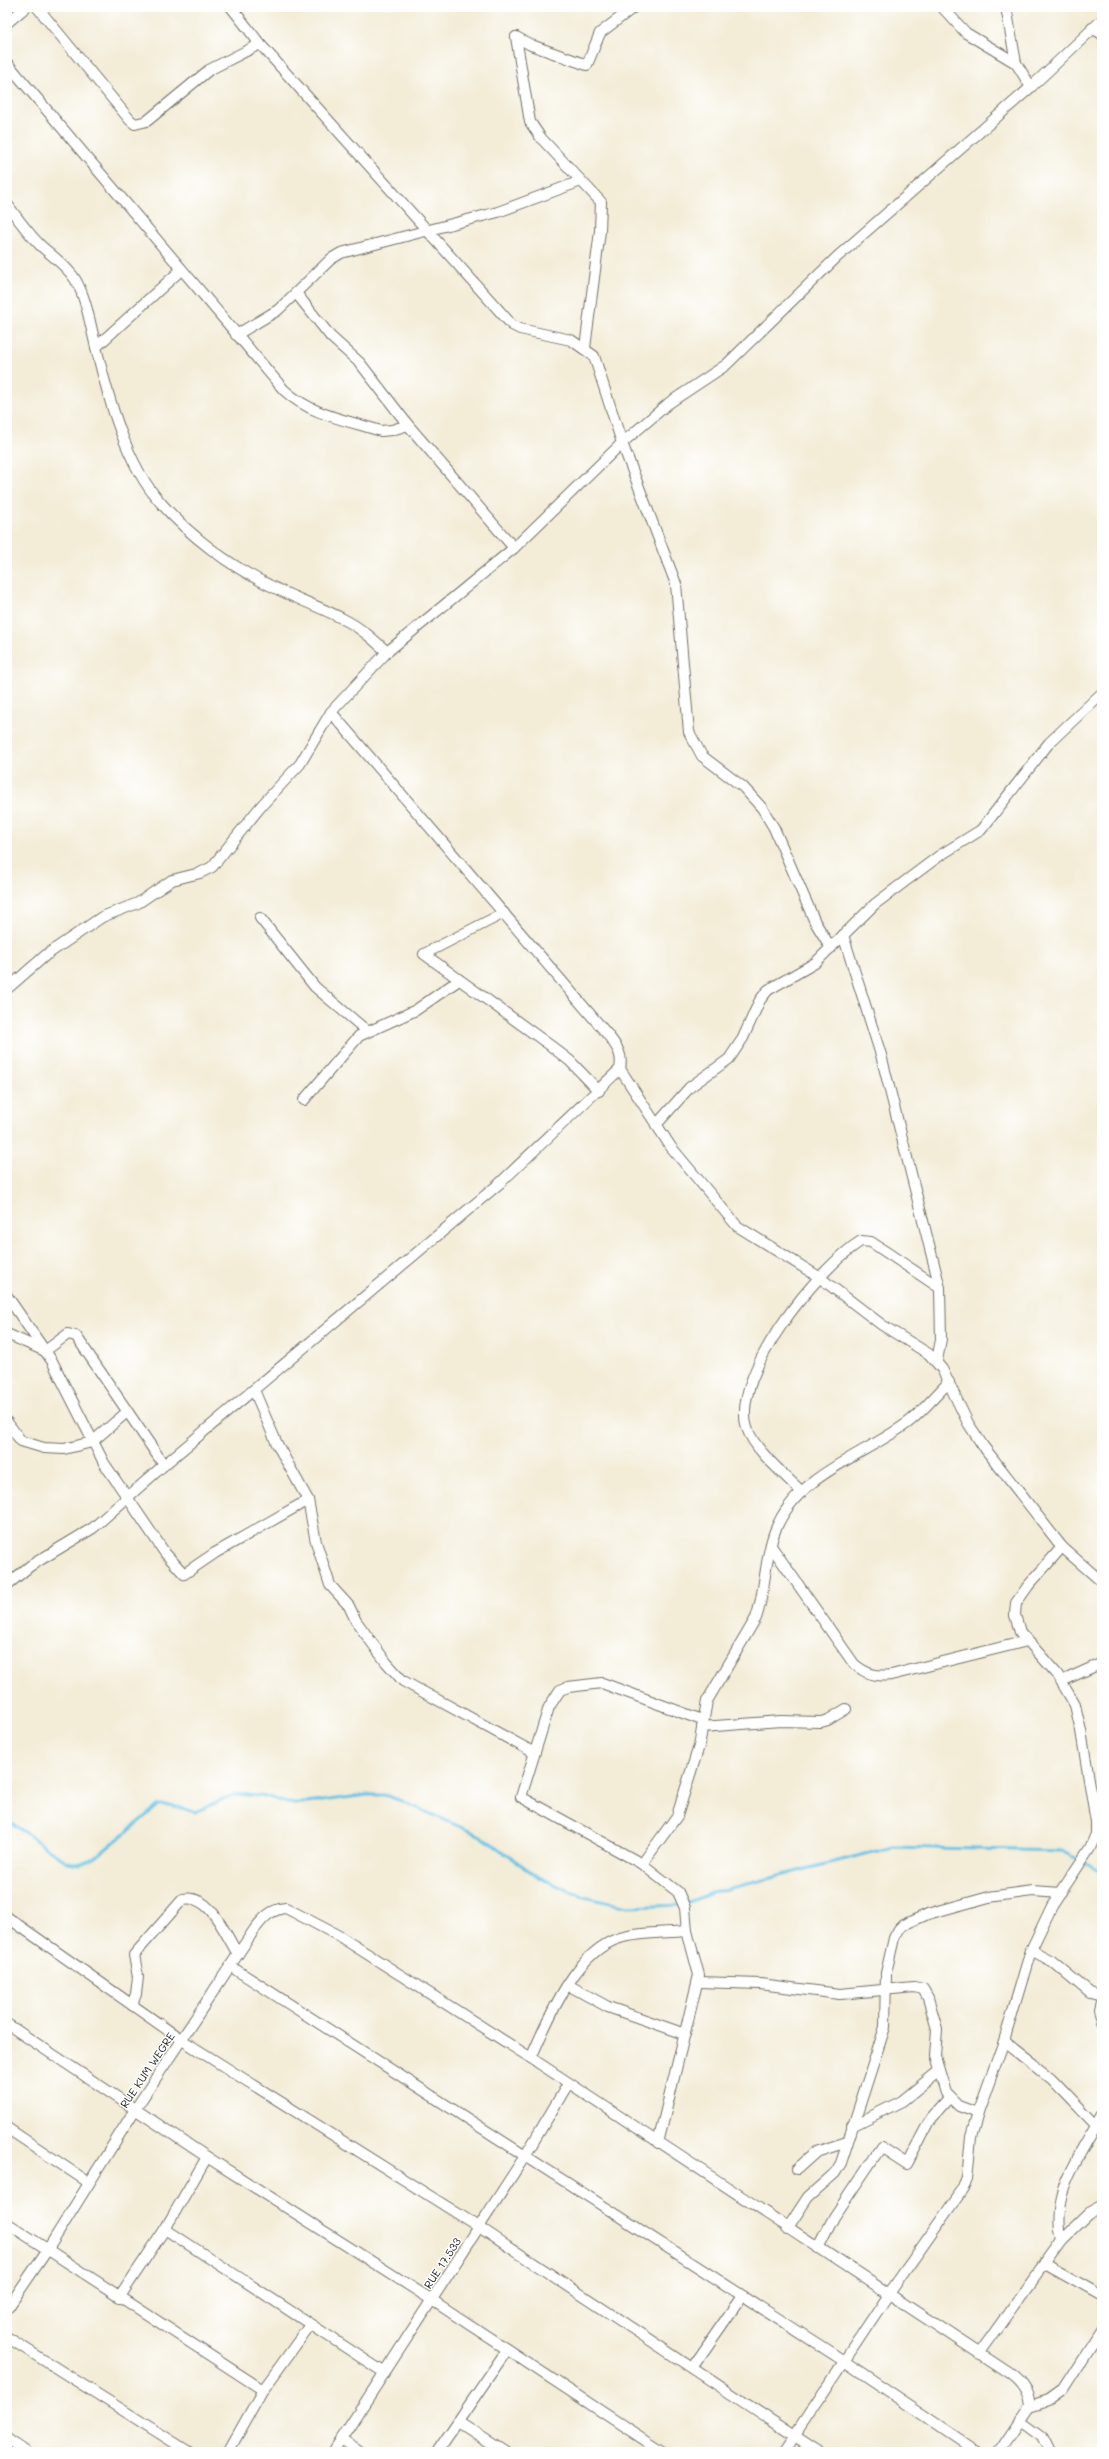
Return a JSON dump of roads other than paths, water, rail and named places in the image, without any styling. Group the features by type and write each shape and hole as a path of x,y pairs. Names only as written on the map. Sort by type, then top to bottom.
{"street":[{"path":"7,23 26,7"},
{"path":"37,7 130,120 135,124 147,121 209,70 260,44"},
{"path":"231,7 260,44 512,325 520,329 571,340 585,348 594,356 622,443 676,584 688,732 702,756 743,787 762,808 783,849 814,922 831,948"},
{"path":"585,348 600,231 601,202 541,138 530,122 516,37 531,45 587,65 600,33 634,7"},
{"path":"942,7 966,33 1016,63"},
{"path":"1006,7 1016,63 1031,87"},
{"path":"7,989 46,955 102,917 138,903 172,880 200,873 212,868 262,806 300,764 331,712 387,652 514,548 622,443 669,403 726,365 878,219 1031,87 1102,20"},
{"path":"1092,28 1102,34"},
{"path":"7,63 181,270 284,390 298,404 380,430 408,425"},
{"path":"236,334 270,316 341,253 428,231 520,205 581,181"},
{"path":"7,204 40,244 66,267 75,280 83,297 107,391 122,437 145,480 160,502 202,541 223,557 269,585 346,620 367,634 387,652"},
{"path":"96,347 181,270"},
{"path":"296,293 331,338 360,363 408,425 514,548"},
{"path":"656,1125 690,1087 728,1059 743,1038 760,1000 768,990 815,963 875,904 939,856 981,830 1049,743 1102,693"},
{"path":"7,1585 30,1566 93,1528 164,1465 500,1183 599,1091 620,1069 622,1059 619,1050 504,913 331,712"},
{"path":"504,913 424,954 551,1046 570,1061 599,1091"},
{"path":"260,918 315,987 367,1031"},
{"path":"844,935 881,1056 940,1288 942,1339 937,1361"},
{"path":"304,1100 352,1044 367,1031 416,1010 458,980"},
{"path":"620,1069 671,1147 737,1226 819,1277 882,1325 920,1347 937,1361 974,1432 1062,1547 1102,1582"},
{"path":"802,1492 752,1440 745,1417 755,1375 784,1319 819,1277 854,1246 866,1241 940,1288"},
{"path":"7,1296 45,1351 67,1389 92,1442 104,1463 128,1496 165,1553 184,1574 215,1553 308,1500"},
{"path":"7,1334 45,1351"},
{"path":"45,1351 68,1334 76,1336 164,1465"},
{"path":"642,1864 677,1816 699,1746 707,1701 756,1618 761,1603 771,1546 781,1519 802,1492 851,1456 910,1421 949,1382"},
{"path":"254,1390 277,1444 308,1500 316,1542 330,1585 349,1606 356,1621 394,1672 403,1681 427,1695 533,1752"},
{"path":"7,1422 21,1441 32,1446 64,1449 92,1442 127,1412"},
{"path":"771,1546 854,1664 863,1671 878,1676 891,1675 1027,1641"},
{"path":"784,2452 888,2295 963,2189 967,2178 971,2137 1004,2041 1031,1950 1061,1892 1090,1848 1096,1834 1099,1822 1078,1716 1070,1693 1044,1658 1027,1641 1017,1624 1014,1615 1016,1603 1028,1586 1062,1547"},
{"path":"1062,1682 1102,1663"},
{"path":"658,2143 699,1982 697,1964 687,1931 685,1908 678,1892 642,1864 521,1797 533,1752 555,1696 568,1687 602,1683 702,1723 781,1721 820,1722 828,1720 846,1709"},
{"path":"787,2229 808,2198 835,2173 847,2142 884,2027 886,1974 894,1938 903,1925 937,1911 965,1906 989,1897 1032,1891 1061,1892"},
{"path":"132,2005 136,1994 138,1977 134,1956 183,1898 202,1902 212,1912 238,1954"},
{"name":"RUE KUM WEGRE","path":"7,2309 48,2249 88,2182 136,2108 262,1918 278,1909 286,1908 339,1936 531,2058 787,2229 1016,2378 1027,2393 1030,2406"},
{"path":"7,1917 182,2040 479,2227 819,2452"},
{"path":"531,2058 551,2012 579,1969 595,1953 619,1938 687,1931"},
{"path":"1031,1950 1052,1961 1090,1992 1102,1997 1100,2010 1102,2020"},
{"path":"230,1966 844,2361 979,2452"},
{"path":"699,1982 760,1984 840,1994 885,1988 918,1987 926,1993 937,2029 935,2057 949,2098 959,2106 978,2113"},
{"path":"568,1985 608,2007 685,2034"},
{"path":"7,2024 136,2108 207,2157 432,2300 663,2452"},
{"path":"1004,2041 1052,2078 1097,2126"},
{"path":"852,2126 902,2101 939,2071"},
{"name":"RUE 17.533","path":"333,2452 525,2156 568,2084"},
{"path":"818,2248 834,2217 881,2147 907,2164 931,2118 949,2098"},
{"path":"1061,2240 1057,2222 1059,2202 1073,2166 1102,2115"},
{"path":"7,2128 88,2182"},
{"path":"797,2169 816,2152 847,2142"},
{"path":"120,2298 165,2229 207,2157"},
{"path":"979,2354 1061,2240 1089,2213 1102,2206"},
{"path":"7,2223 263,2390"},
{"path":"165,2229 385,2373"},
{"path":"1045,2264 1102,2296"},
{"path":"692,2368 742,2296"},
{"path":"228,2452 263,2390 310,2325"},
{"path":"999,2452 1030,2406 1049,2400 1063,2390 1102,2329"},
{"path":"7,2337 189,2452"},
{"path":"437,2452 507,2350"},
{"path":"1020,2420 1042,2436 1050,2452"},
{"path":"458,2422 505,2452"},
{"path":"7,2439 26,2452"},
{"path":"341,2440 360,2452"}],"waterway":[{"path":"7,1820 67,1862 79,1864 95,1858 159,1805 170,1805 195,1812 236,1794 269,1797 287,1803 307,1803 367,1795 384,1795 399,1800 481,1836 538,1877 584,1897 628,1907 681,1905 712,1893 893,1847 1062,1851 1102,1871"}]}
